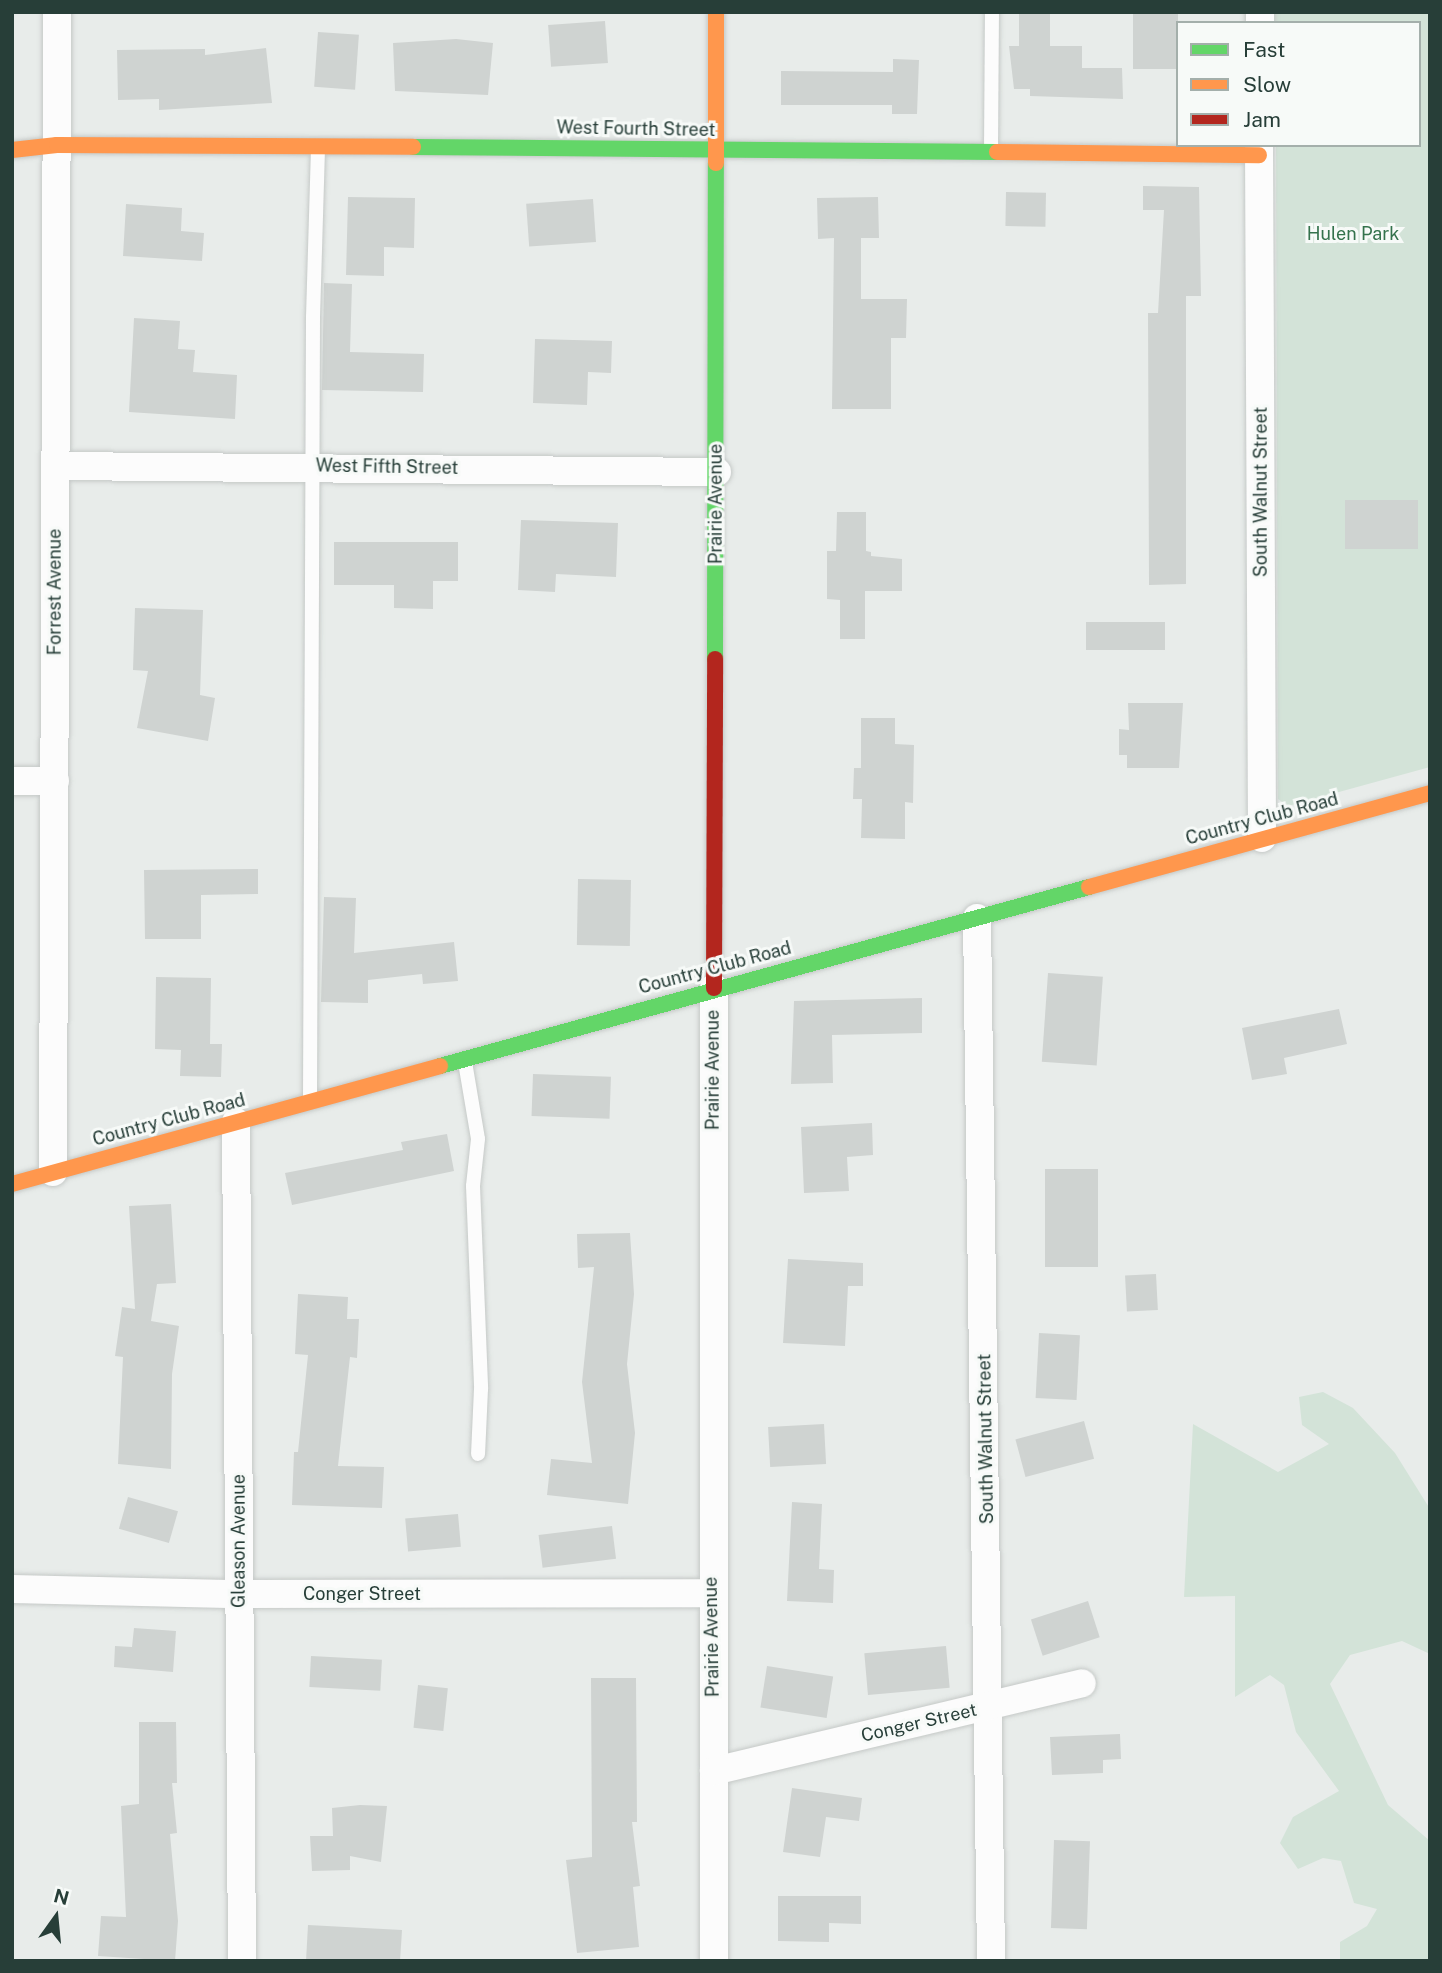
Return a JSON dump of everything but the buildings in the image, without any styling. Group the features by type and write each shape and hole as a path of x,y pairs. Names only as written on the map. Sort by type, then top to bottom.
{"street":[{"name":"Forrest Avenue","path":"53,1172 57,12"},
{"name":"Prairie Avenue","path":"713,1961 716,12"},
{"name":"West Fourth Street","path":"12,150 57,145 991,151 1259,150"},
{"name":"South Walnut Street","path":"1259,150 1262,838"},
{"name":"West Fifth Street","path":"56,466 316,466 717,472"},
{"path":"12,781 55,781"},
{"name":"Country Club Road","path":"12,1184 713,988 1430,793"},
{"name":"South Walnut Street","path":"977,918 991,1706 991,1961"},
{"name":"Gleason Avenue","path":"236,1122 243,1961"},
{"name":"Conger Street","path":"12,1589 239,1594 712,1593"},
{"name":"Conger Street","path":"714,1771 1083,1683"}],"lane":[{"path":"991,151 992,12"},
{"path":"310,1100 316,466 313,317 318,146"},
{"path":"464,1057 478,1139 473,1186 481,1389 478,1454"}],"green space":[{"name":"Hulen Park","path":"1274,12 1430,12 1430,767 1288,806 1278,799 1276,147 1421,147 1421,21 1274,21"},
{"path":"1323,1392 1353,1408 1395,1453 1430,1509 1430,1654 1402,1641 1350,1655 1330,1684 1388,1805 1430,1841 1430,1961 1340,1961 1340,1942 1367,1926 1377,1909 1354,1903 1341,1861 1323,1858 1298,1869 1280,1843 1293,1817 1339,1791 1296,1732 1284,1685 1270,1675 1235,1697 1235,1596 1184,1597 1193,1424 1278,1472 1329,1444 1302,1425 1299,1397"}],"traffic: fast":[{"path":"413,147 997,152"},
{"path":"715,659 716,163"},
{"path":"440,1066 1089,887"}],"traffic: slow":[{"path":"716,12 716,163"},
{"path":"12,150 57,145 413,147"},
{"path":"997,152 1259,155"},
{"path":"1089,887 1430,793"},
{"path":"12,1184 440,1066"}],"traffic: jam":[{"path":"714,988 715,659"}]}
